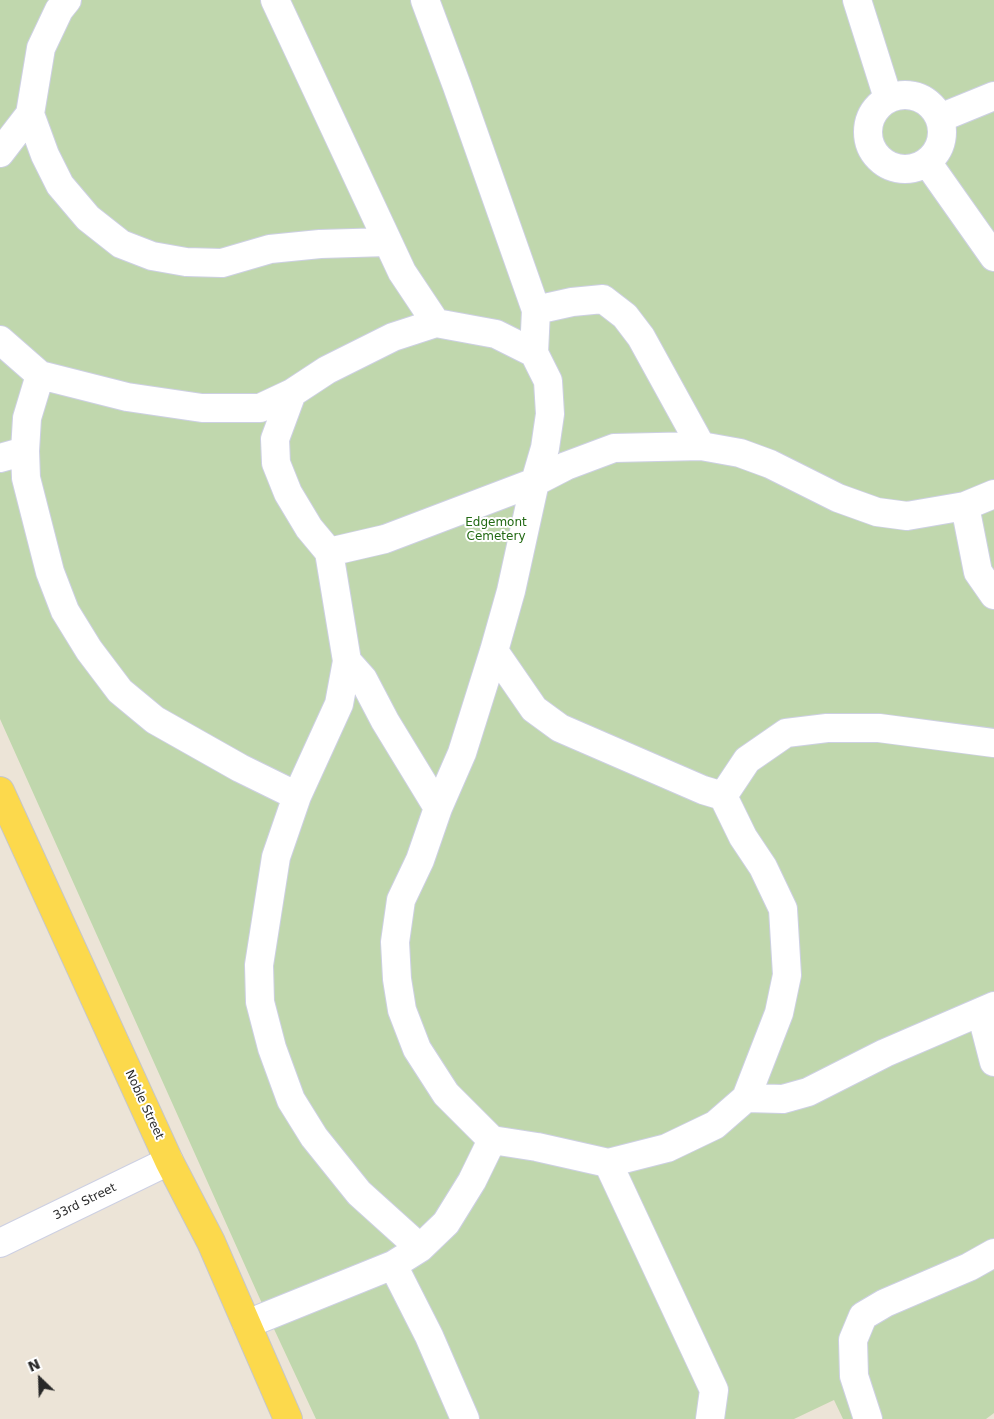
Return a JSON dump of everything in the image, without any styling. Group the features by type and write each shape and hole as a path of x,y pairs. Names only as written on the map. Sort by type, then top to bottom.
{"main road":[{"name":"Noble Street","path":"2,801 169,1161 210,1242 248,1324 288,1419"}],"street":[{"path":"0,153 30,114 41,48 59,10 67,0"},
{"path":"275,0 387,242 402,272 436,324"},
{"path":"426,0 536,310 534,353 548,381 550,414 545,448 535,482 511,591 494,651 462,753 438,808 420,860 401,900 395,942 397,979 402,1010 417,1049 446,1094 492,1140 537,1147 608,1163 667,1148 715,1125 746,1098 779,1013 787,975 783,909 763,867 743,837 723,796 703,790 560,728 534,710 494,651"},
{"path":"857,0 888,98"},
{"path":"900,94 913,95 924,100 934,107 940,118 943,130 941,143 927,162 916,168 892,167 881,160 873,151 868,140 869,122 878,105 888,98 900,94"},
{"path":"940,118 994,96"},
{"path":"30,114 45,155 60,185 88,218 121,244 152,256 186,262 222,263 270,249 320,244 387,242"},
{"path":"927,162 994,257"},
{"path":"536,310 572,302 603,299 625,316 641,337 701,446"},
{"path":"0,340 40,375 127,397 202,408 260,408 292,393 327,370 393,337 436,324 496,334 534,353"},
{"path":"40,375 27,418 12,455 26,478 50,572 65,611 89,650 120,691 155,720 240,768 297,796"},
{"path":"292,393 275,439 276,463 288,493 309,528 329,552 347,661 339,704 297,796 276,857 258,965 260,1002 272,1048 291,1100 314,1138 359,1193 420,1248"},
{"path":"329,552 385,539 535,482 566,466 614,448 701,446 740,453 770,464 838,498 877,512 907,516 965,506 994,494"},
{"path":"965,506 978,572 994,595"},
{"path":"347,661 363,679 385,721 438,808"},
{"path":"723,796 748,760 786,733 827,728 879,728 994,743"},
{"path":"746,1098 783,1099 808,1092 885,1053 988,1009 994,1062"},
{"path":"248,1324 393,1265 420,1248 446,1224 472,1181 492,1140"},
{"name":"33rd Street","path":"0,1244 169,1161"},
{"path":"608,1163 714,1390 710,1419"},
{"path":"868,1419 854,1376 853,1340 863,1316 885,1303 969,1267 994,1252"},
{"path":"393,1265 429,1336 465,1419"}],"green space":[{"name":"Edgemont Cemetery","path":"0,0 994,0 994,1413 986,1419 843,1419 834,1400 794,1419 316,1419 260,1299 0,719"}]}
